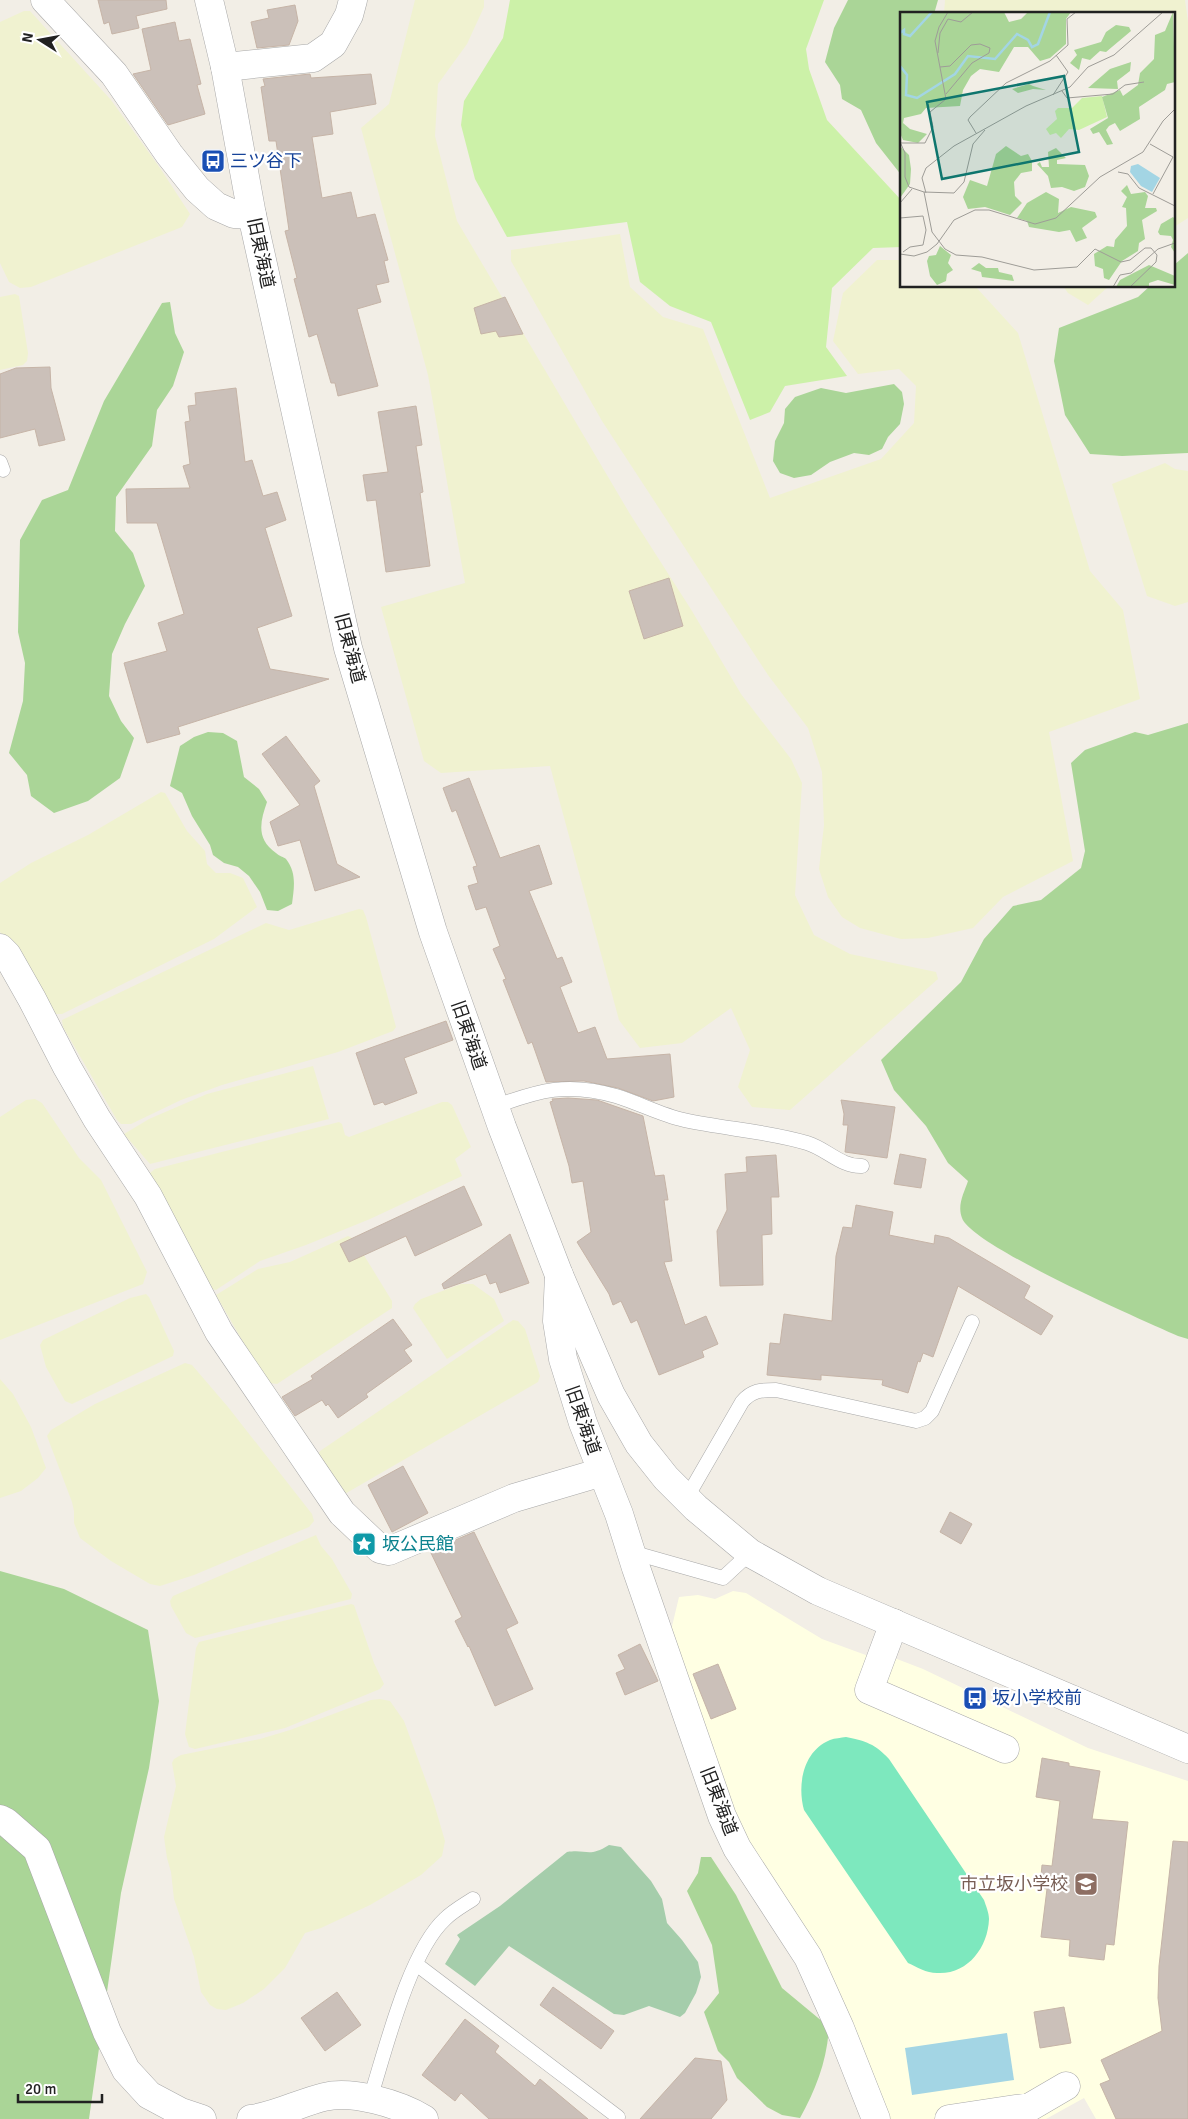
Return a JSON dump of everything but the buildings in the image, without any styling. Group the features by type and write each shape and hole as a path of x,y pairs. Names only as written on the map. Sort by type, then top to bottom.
{"street":[{"path":"45,0 114,74 169,154 197,189 216,206 234,214 252,215"},
{"name":"旧東海道","path":"209,0 225,67 252,215 348,648 433,932 494,1107 559,1275 556,1321 563,1359 583,1424 619,1514 722,1816 737,1848 808,1957 840,2028 876,2119"},
{"path":"225,67 312,58 333,44 349,15 352,0"},
{"path":"0,948 7,955 32,998 67,1067 97,1119 148,1196 219,1332 342,1513 380,1549 390,1551 514,1498 602,1472"},
{"path":"559,1275 610,1395 639,1444 666,1478 686,1498 750,1554 818,1591 1188,1749"},
{"path":"894,1623 869,1690 1004,1749"},
{"path":"0,1819 37,1849 107,2032 126,2070 149,2095 181,2112 202,2119"},
{"path":"948,2119 1030,2106 1066,2086"},
{"path":"251,2119 262,2118 326,2096 356,2096 388,2103 424,2119"}],"lane":[{"path":"494,1107 531,1093 576,1088 616,1096 683,1120 769,1134 808,1143 824,1149 846,1164 862,1166"},
{"path":"686,1498 748,1394 776,1390 916,1421 925,1418 932,1411 972,1322"},
{"path":"631,1552 723,1578 750,1554"},
{"path":"370,2099 389,2038 416,1964 435,1930 445,1918 473,1899"},
{"path":"416,1964 618,2117"}],"shaded area":[{"path":"415,0 484,0 484,7 467,44 438,84 435,136 457,221 630,514 692,611 741,694 791,759 802,783 795,895 814,935 850,954 936,972 938,979 790,1110 752,1107 738,1087 750,1050 731,1008 682,1043 640,1048 619,1020 550,766 441,773 424,761 381,607 465,583 428,375 361,128 389,104"},
{"path":"945,0 1185,0 1188,22 1188,218 1176,226 1176,12 944,12"},
{"path":"24,11 30,11 111,100 160,168 190,214 182,227 31,287 20,288 9,282 0,263 0,22"},
{"path":"620,234 630,287 663,317 703,329 770,498 881,459 914,423 916,386 899,369 858,374 833,341 843,293 877,260 900,260 900,288 977,288 1018,333 1090,571 1123,610 1140,699 1049,732 1073,861 1003,897 973,928 928,938 901,939 860,928 842,917 828,897 819,869 824,825 822,772 808,728 768,675 602,421 511,261 511,250"},
{"path":"1064,288 1107,288 1088,305 1068,293"},
{"path":"15,294 19,296 28,353 27,361 23,365 0,370 0,297"},
{"path":"1165,463 1175,469 1188,471 1188,602 1175,606 1147,596 1112,484"},
{"path":"161,792 165,793 187,831 205,851 207,864 216,873 230,873 243,878 257,907 214,939 62,1014 56,1014 26,962 0,932 0,883 31,863 88,835"},
{"path":"359,909 363,910 366,917 396,1027 393,1031 338,1052 222,1085 181,1100 131,1124 121,1124 117,1120 63,1027 62,1020 266,923 289,930"},
{"path":"313,1066 329,1119 150,1164 124,1134 149,1119 207,1094"},
{"path":"35,1099 42,1103 79,1158 101,1180 147,1272 143,1284 0,1340 0,1117 26,1100"},
{"path":"442,1102 448,1102 452,1105 471,1147 455,1159 462,1176 370,1219 260,1261 216,1290 211,1289 151,1178 150,1173 155,1169 339,1122 342,1124 345,1135 349,1137"},
{"path":"348,1236 354,1239 392,1301 392,1308 277,1384 269,1383 216,1295 258,1269 290,1262"},
{"path":"461,1284 473,1284 494,1299 504,1321 447,1359 413,1308 421,1299"},
{"path":"146,1294 174,1351 173,1356 72,1404 65,1401 46,1367 40,1345 43,1340 130,1298"},
{"path":"513,1320 518,1321 525,1329 540,1376 538,1382 343,1495 317,1457 320,1451"},
{"path":"185,1363 192,1365 228,1407 312,1514 314,1521 309,1527 194,1575 160,1586 150,1584 111,1561 80,1538 74,1523 72,1502 47,1436 51,1430 95,1404"},
{"path":"0,1379 13,1394 31,1427 46,1468 38,1478 21,1491 0,1498"},
{"path":"316,1535 352,1594 351,1599 195,1638 186,1633 171,1606 170,1601 173,1596"},
{"path":"733,1591 746,1593 822,1639 874,1658 897,1659 923,1669 1088,1748 1188,1781 1188,2119 1096,2119 1084,2098 1046,2119 884,2119 742,1844 668,1643 679,1597 698,1595 715,1599"},
{"path":"351,1604 354,1605 374,1663 384,1684 380,1689 285,1728 195,1749 189,1747 185,1734 196,1648 199,1642"},
{"path":"371,1700 390,1701 404,1721 433,1800 445,1841 442,1856 421,1875 370,1905 321,1928 305,1933 285,1968 264,1989 243,2003 226,2010 217,2009 210,2005 201,1992 194,1957 174,1899 164,1837 176,1786 172,1763 174,1759 181,1755 260,1739"},
{"path":"609,1845 621,1847 651,1881 662,1899 667,1923 698,1962 701,1977 696,1993 685,2013 680,2017 649,2006 624,2015 614,2014 509,1946 475,1986 445,1964 460,1939 457,1935 500,1906 567,1852 592,1852"}],"green space":[{"path":"510,0 824,0 806,49 809,69 827,120 900,199 900,247 873,248 832,288 826,347 847,376 785,386 770,412 750,420 711,322 670,306 640,282 627,222 507,237 475,179 461,125 464,101 503,38"},
{"path":"848,0 938,0 935,12 900,12 900,173 876,143 861,110 842,99 840,85 825,62 834,28"},
{"path":"1188,253 1188,453 1122,456 1090,454 1065,415 1054,361 1059,328 1138,297 1148,288 1176,288 1176,263"},
{"path":"170,302 175,333 184,352 173,386 157,410 152,446 116,497 115,531 133,553 145,586 112,654 109,696 121,721 134,738 120,778 88,801 54,813 31,796 27,775 9,753 23,701 25,663 18,632 20,540 42,500 68,490 104,401 162,303"},
{"path":"894,384 902,392 904,404 900,424 888,437 882,449 869,455 854,453 830,462 811,475 794,478 780,473 773,461 775,441 784,423 785,409 795,397 821,388 846,393"},
{"path":"1188,723 1188,1339 1130,1315 1060,1282 995,1246 973,1230 962,1218 960,1208 968,1181 948,1163 926,1126 894,1090 881,1060 961,982 984,939 1013,906 1041,900 1081,868 1085,851 1071,763 1085,750 1135,732 1148,735"},
{"path":"208,732 223,733 237,741 244,777 259,789 267,802 261,823 265,842 277,854 286,859 292,870 294,881 292,904 278,911 267,910 260,892 249,876 238,867 224,863 213,855 210,845 192,816 182,793 170,786 180,746 194,737"},
{"path":"0,1571 64,1589 148,1630 159,1701 149,1768 121,1893 89,2119 0,2119"},
{"path":"846,1737 870,1744 889,1759 984,1900 989,1919 985,1940 974,1958 958,1969 933,1973 908,1963 804,1810 801,1790 804,1770 808,1760 821,1745 832,1739"},
{"path":"701,1857 711,1857 736,1895 782,1988 829,2027 826,2051 820,2074 800,2118 782,2115 767,2107 737,2078 729,2062 718,2051 704,2012 719,1993 712,1945 687,1891 698,1873"}],"water":[{"path":"1007,2033 1014,2080 912,2095 905,2048"}],"place":[{"name":"三ツ谷下","path":"213,161"},
{"name":"坂公民館","path":"364,1544"},
{"name":"坂小学校前","path":"975,1698"},
{"name":"市立坂小学校","path":"1086,1884"}]}
